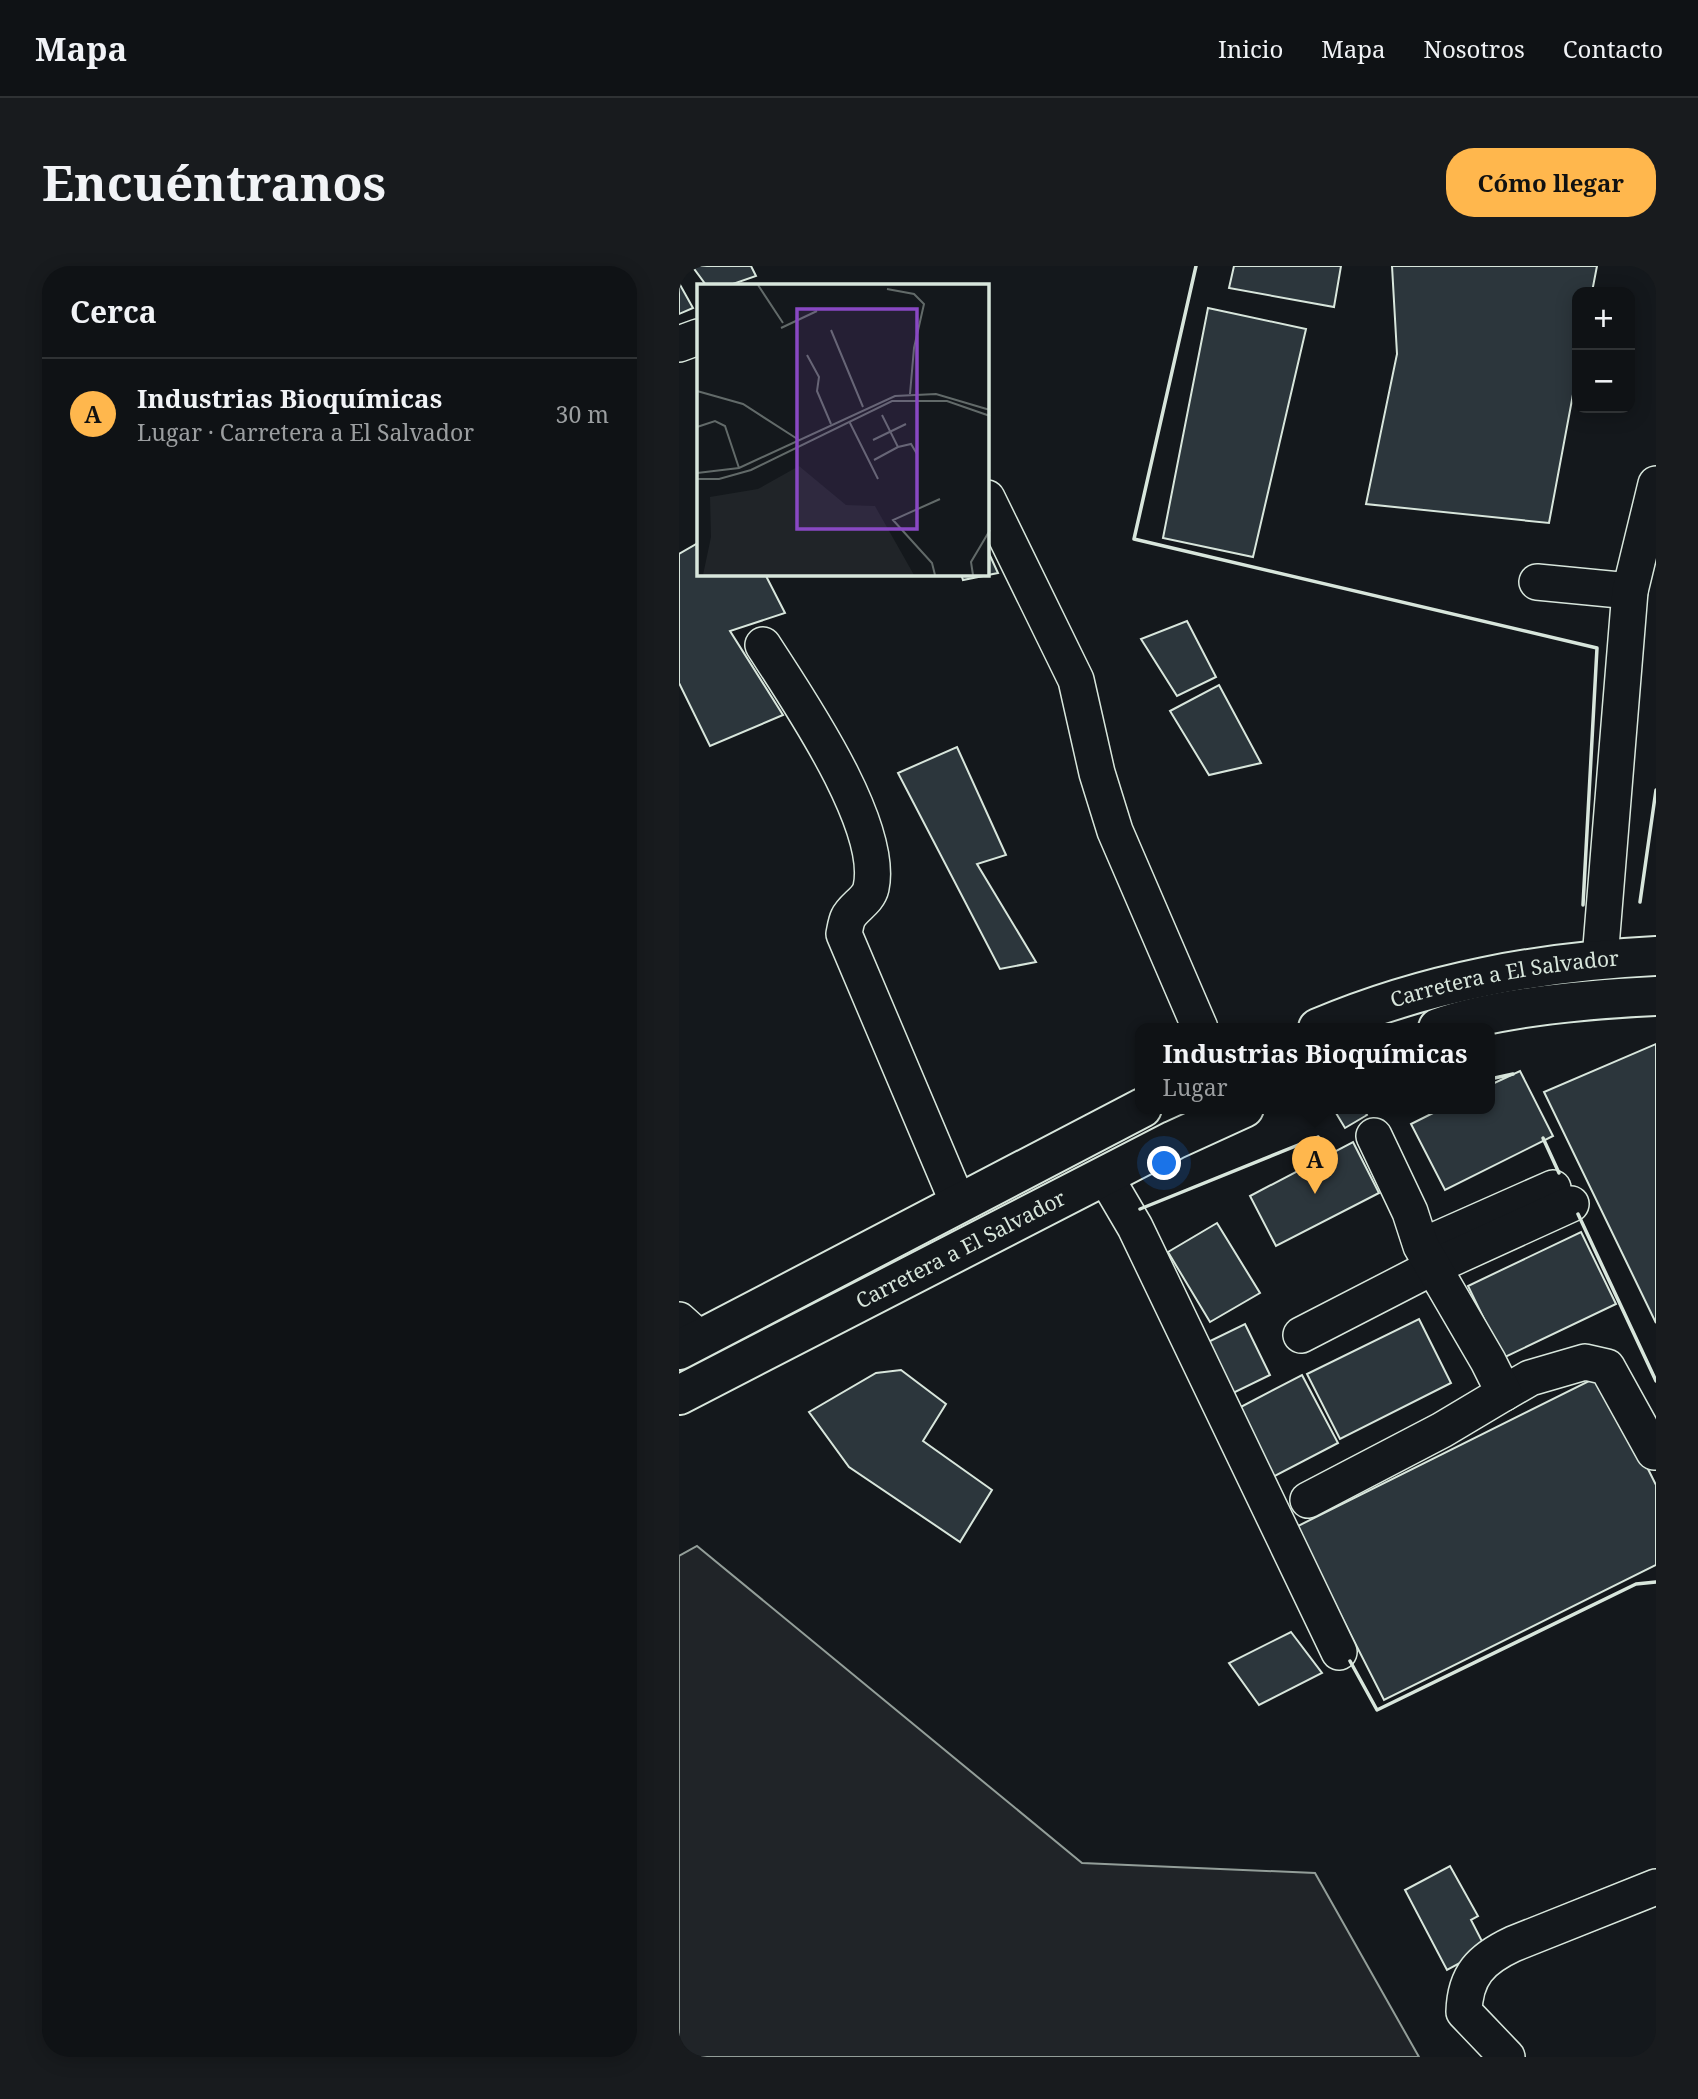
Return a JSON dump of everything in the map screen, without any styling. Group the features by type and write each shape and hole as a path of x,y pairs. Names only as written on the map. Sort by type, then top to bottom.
{"highway":[{"name":"Carretera a El Salvador","path":"1333,1023 1449,983 1565,961 1656,956"},
{"name":"Carretera a El Salvador","path":"1451,1023 1607,998 1656,996"},
{"name":"Carretera a El Salvador","path":"686,1336 958,1203 1135,1112"},
{"name":"Carretera a El Salvador","path":"679,1395 1105,1176 1232,1114"}],"street":[{"path":"679,344 697,337"},
{"path":"1600,959 1630,591 1656,484"},
{"path":"989,503 1076,680 1097,773 1115,831 1198,1023"},
{"path":"1537,582 1630,591"},
{"path":"763,645 829,751 864,827 872,877 870,892 848,916 844,934 958,1203"},
{"path":"1374,1136 1410,1212 1427,1256 1504,1393"},
{"path":"1105,1176 1135,1227 1339,1652"},
{"path":"1295,1326 1427,1256 1564,1195"},
{"path":"1308,1500 1442,1430 1531,1378 1585,1362 1607,1367 1654,1452"},
{"path":"1507,2057 1464,2011 1465,1990 1478,1968 1492,1954 1513,1944 1656,1887"}],"shaded area":[{"path":"697,1546 1082,1863 1315,1873 1419,2057 679,2057 679,1556"}],"building":[{"path":"692,266 751,266 756,276 733,284 705,284"},
{"path":"1234,266 1341,266 1334,307 1229,288"},
{"path":"1392,266 1597,266 1593,287 1572,287 1572,400 1549,523 1366,504 1397,354"},
{"path":"679,283 693,308 679,314"},
{"path":"1208,308 1306,329 1253,557 1163,538"},
{"path":"697,544 697,576 766,576 785,613 730,631 783,715 710,746 679,683 679,554"},
{"path":"989,553 998,573 989,575"},
{"path":"962,576 983,576 963,580"},
{"path":"1187,621 1216,677 1177,696 1141,639"},
{"path":"1219,685 1261,763 1209,775 1170,711"},
{"path":"957,747 1006,855 977,864 1036,962 1000,969 898,773"},
{"path":"1656,1044 1656,1323 1544,1092"},
{"path":"1520,1071 1553,1136 1445,1190 1411,1124 1431,1114 1495,1114 1495,1083"},
{"path":"1337,1114 1366,1114 1367,1115 1345,1128"},
{"path":"1353,1142 1379,1193 1276,1246 1250,1196"},
{"path":"1217,1223 1260,1293 1210,1322 1168,1252"},
{"path":"1581,1232 1616,1304 1503,1358 1468,1286"},
{"path":"1419,1319 1451,1383 1340,1439 1307,1374"},
{"path":"1245,1324 1270,1375 1229,1395 1204,1344"},
{"path":"901,1370 946,1404 923,1441 992,1490 960,1542 849,1467 809,1412 876,1373"},
{"path":"1302,1375 1338,1443 1271,1478 1235,1410"},
{"path":"1601,1375 1656,1485 1656,1565 1384,1700 1296,1527"},
{"path":"1291,1632 1322,1673 1259,1705 1229,1663"},
{"path":"1450,1866 1478,1916 1471,1920 1486,1949 1447,1970 1405,1890"}],"wall":[{"path":"1196,266 1134,539 1597,648 1583,905"},
{"path":"1640,902 1656,790"},
{"path":"1495,1078 1513,1074"},
{"path":"1140,1209 1318,1137"},
{"path":"1543,1138 1559,1173"},
{"path":"1578,1214 1656,1381"},
{"path":"1350,1661 1377,1710 1636,1584 1656,1582"}],"place":[{"name":"Industrias Bioquímicas","path":"1315,1194"}]}
